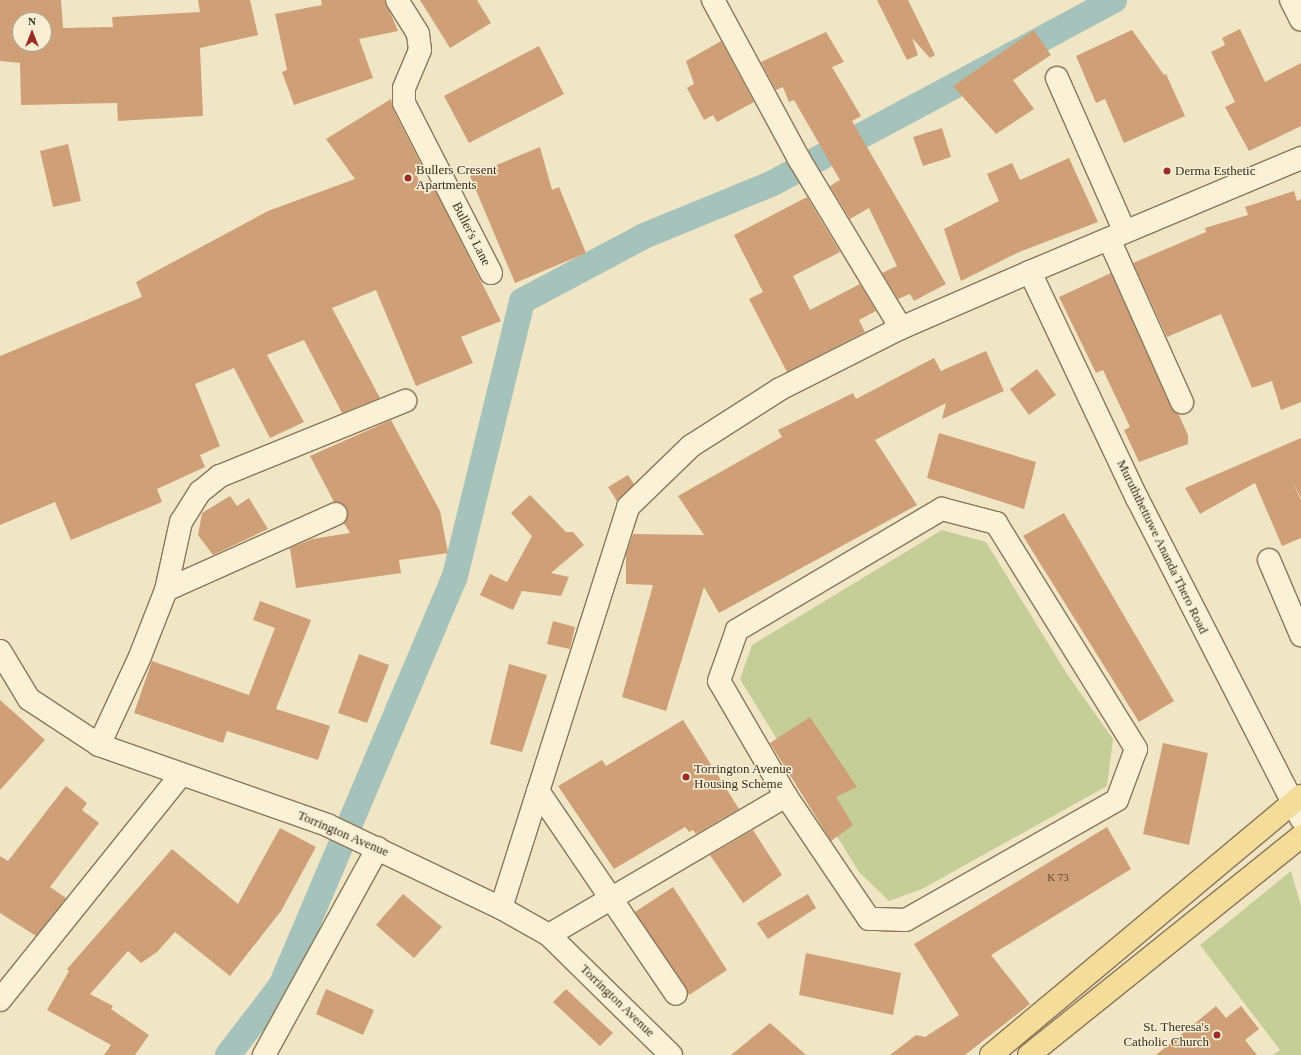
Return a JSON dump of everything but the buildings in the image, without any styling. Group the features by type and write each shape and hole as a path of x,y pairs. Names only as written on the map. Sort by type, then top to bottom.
{"main road":[{"path":"991,1055 1298,805"},
{"path":"1029,1055 1301,836"}],"street":[{"name":"Buller's Lane","path":"397,0 418,34 420,50 404,88 404,103 491,273"},
{"path":"713,0 799,159 901,328"},
{"path":"1291,0 1301,20"},
{"path":"1057,78 1182,402"},
{"path":"501,908 628,507 690,446 780,390 901,328 1301,158"},
{"name":"Muruththettuwe Ananda Thero Road","path":"1030,272 1137,498 1298,805"},
{"path":"99,745 139,659 166,590 181,522 200,492 220,476 405,401"},
{"path":"942,509 996,523 1136,749 1117,800 906,920 869,919 786,796 719,681 737,630 942,509"},
{"path":"166,590 336,514"},
{"path":"1269,560 1301,635"},
{"name":"Torrington Avenue","path":"0,651 29,699 99,745 327,825 501,908 549,935 671,1055"},
{"path":"0,1000 181,775"},
{"path":"538,791 612,902 676,994"},
{"path":"549,935 612,902 786,796"},
{"path":"264,1055 378,848"}],"green space":[{"path":"942,530 986,542 1067,674 1113,739 1107,786 922,889 889,901 859,872 740,679 752,645"},
{"path":"1291,871 1301,906 1301,1055 1273,1055 1280,1050 1200,945"}],"waterway":[{"path":"228,1055 281,986 455,576 522,301 644,236 773,183 1114,0"}],"place":[{"name":"Derma Esthetic","path":"1167,171"},
{"name":"Bullers Cresent Apartments","path":"408,178"},
{"name":"Torrington Avenue Housing Scheme","path":"686,777"},
{"name":"St. Theresa's Catholic Church","path":"1217,1035"}]}
